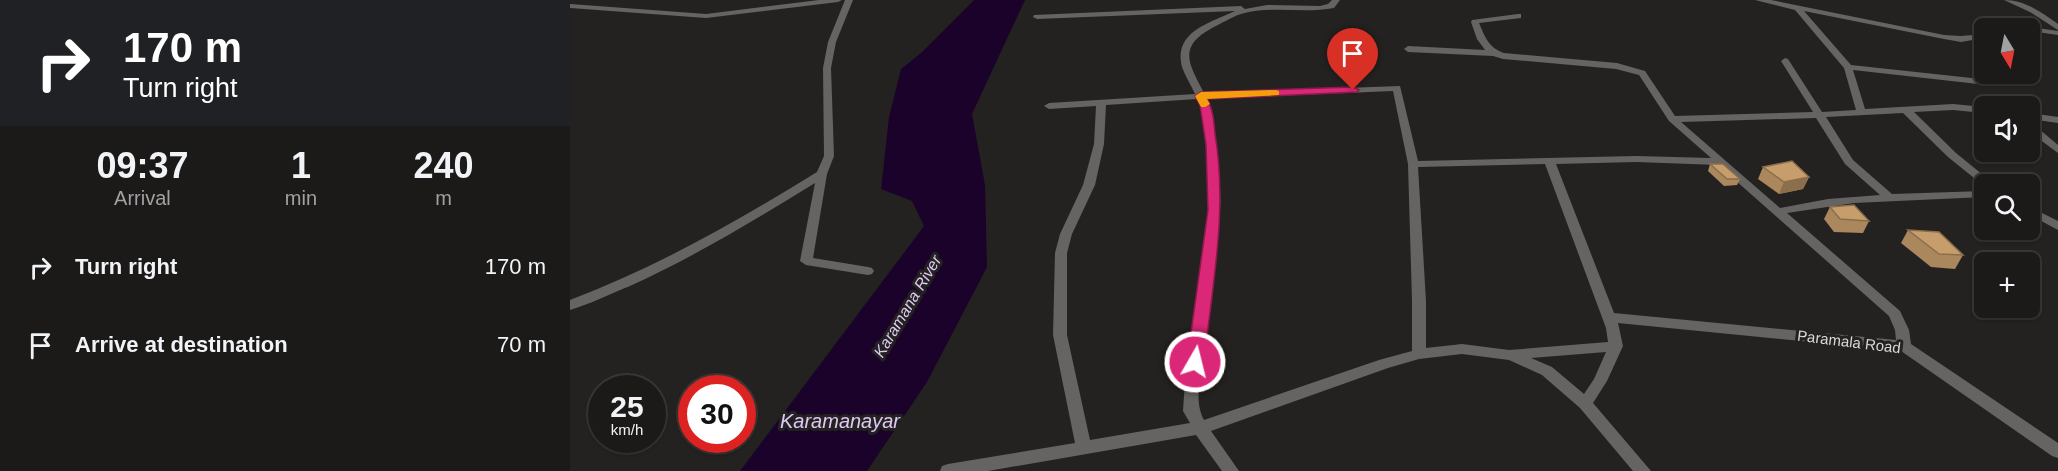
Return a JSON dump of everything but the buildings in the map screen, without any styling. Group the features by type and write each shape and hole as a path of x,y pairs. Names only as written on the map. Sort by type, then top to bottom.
{"street":[{"path":"570,6 706,16 838,0"},
{"path":"849,0 832,42 826,68 829,156 822,174 806,261 868,271"},
{"path":"1159,0 1160,10"},
{"path":"1037,17 1160,10 1320,8 1330,6 1336,0"},
{"path":"1760,0 1798,10 1944,37 1961,39 1974,37"},
{"path":"2008,0 2033,10 2058,28"},
{"path":"1231,471 1200,428 1191,411 1192,381 1199,344 1204,280 1215,210 1211,145 1205,105 1187,69 1185,50 1188,41 1197,33 1225,17 1257,8"},
{"path":"1798,10 1848,67 1861,112"},
{"path":"1494,53 1482,43 1475,22 1484,18 1518,16"},
{"path":"2040,30 2058,33"},
{"path":"1408,49 1494,53 1617,66 1637,71 1646,77 1672,118 1724,162 1776,212 1895,314 1902,330 1904,346"},
{"path":"1785,61 1849,162 1889,197"},
{"path":"1848,67 1974,81"},
{"path":"1049,106 1201,96 1397,88 1413,164 1419,354"},
{"path":"1084,448 1060,335 1061,253 1065,234 1089,185 1099,144 1101,102"},
{"path":"1672,118 1818,115 1953,107 1974,109"},
{"path":"1907,111 1952,155 1976,174"},
{"path":"2040,117 2058,120"},
{"path":"2040,135 2058,150"},
{"path":"1413,164 1679,159 1724,162"},
{"path":"1549,160 1609,317 1616,346 1600,381 1585,404"},
{"path":"570,305 616,289 740,225 822,174"},
{"path":"1776,212 1817,203 1889,197 1974,194"},
{"path":"2040,216 2058,226"},
{"name":"Paramala Road","path":"1609,317 1904,346 2058,452"},
{"path":"948,471 1200,428 1419,354 1462,349 1511,354 1616,346"},
{"path":"1511,354 1547,371 1585,404 1642,471"}],"water":[{"name":"Karamanayar","path":"974,0 1025,0 972,114 985,185 987,267 927,382 867,471 740,471 754,453 756,453 756,450 924,226 912,201 881,189 889,117 901,69 921,53"}],"slow traffic":[{"path":"1205,104 1201,96 1276,93"}],"route":[{"path":"1195,362 1215,210 1211,145 1205,105 1201,96 1353,90"}],"water label":[{"name":"Karamana River","path":"907,306"}]}
